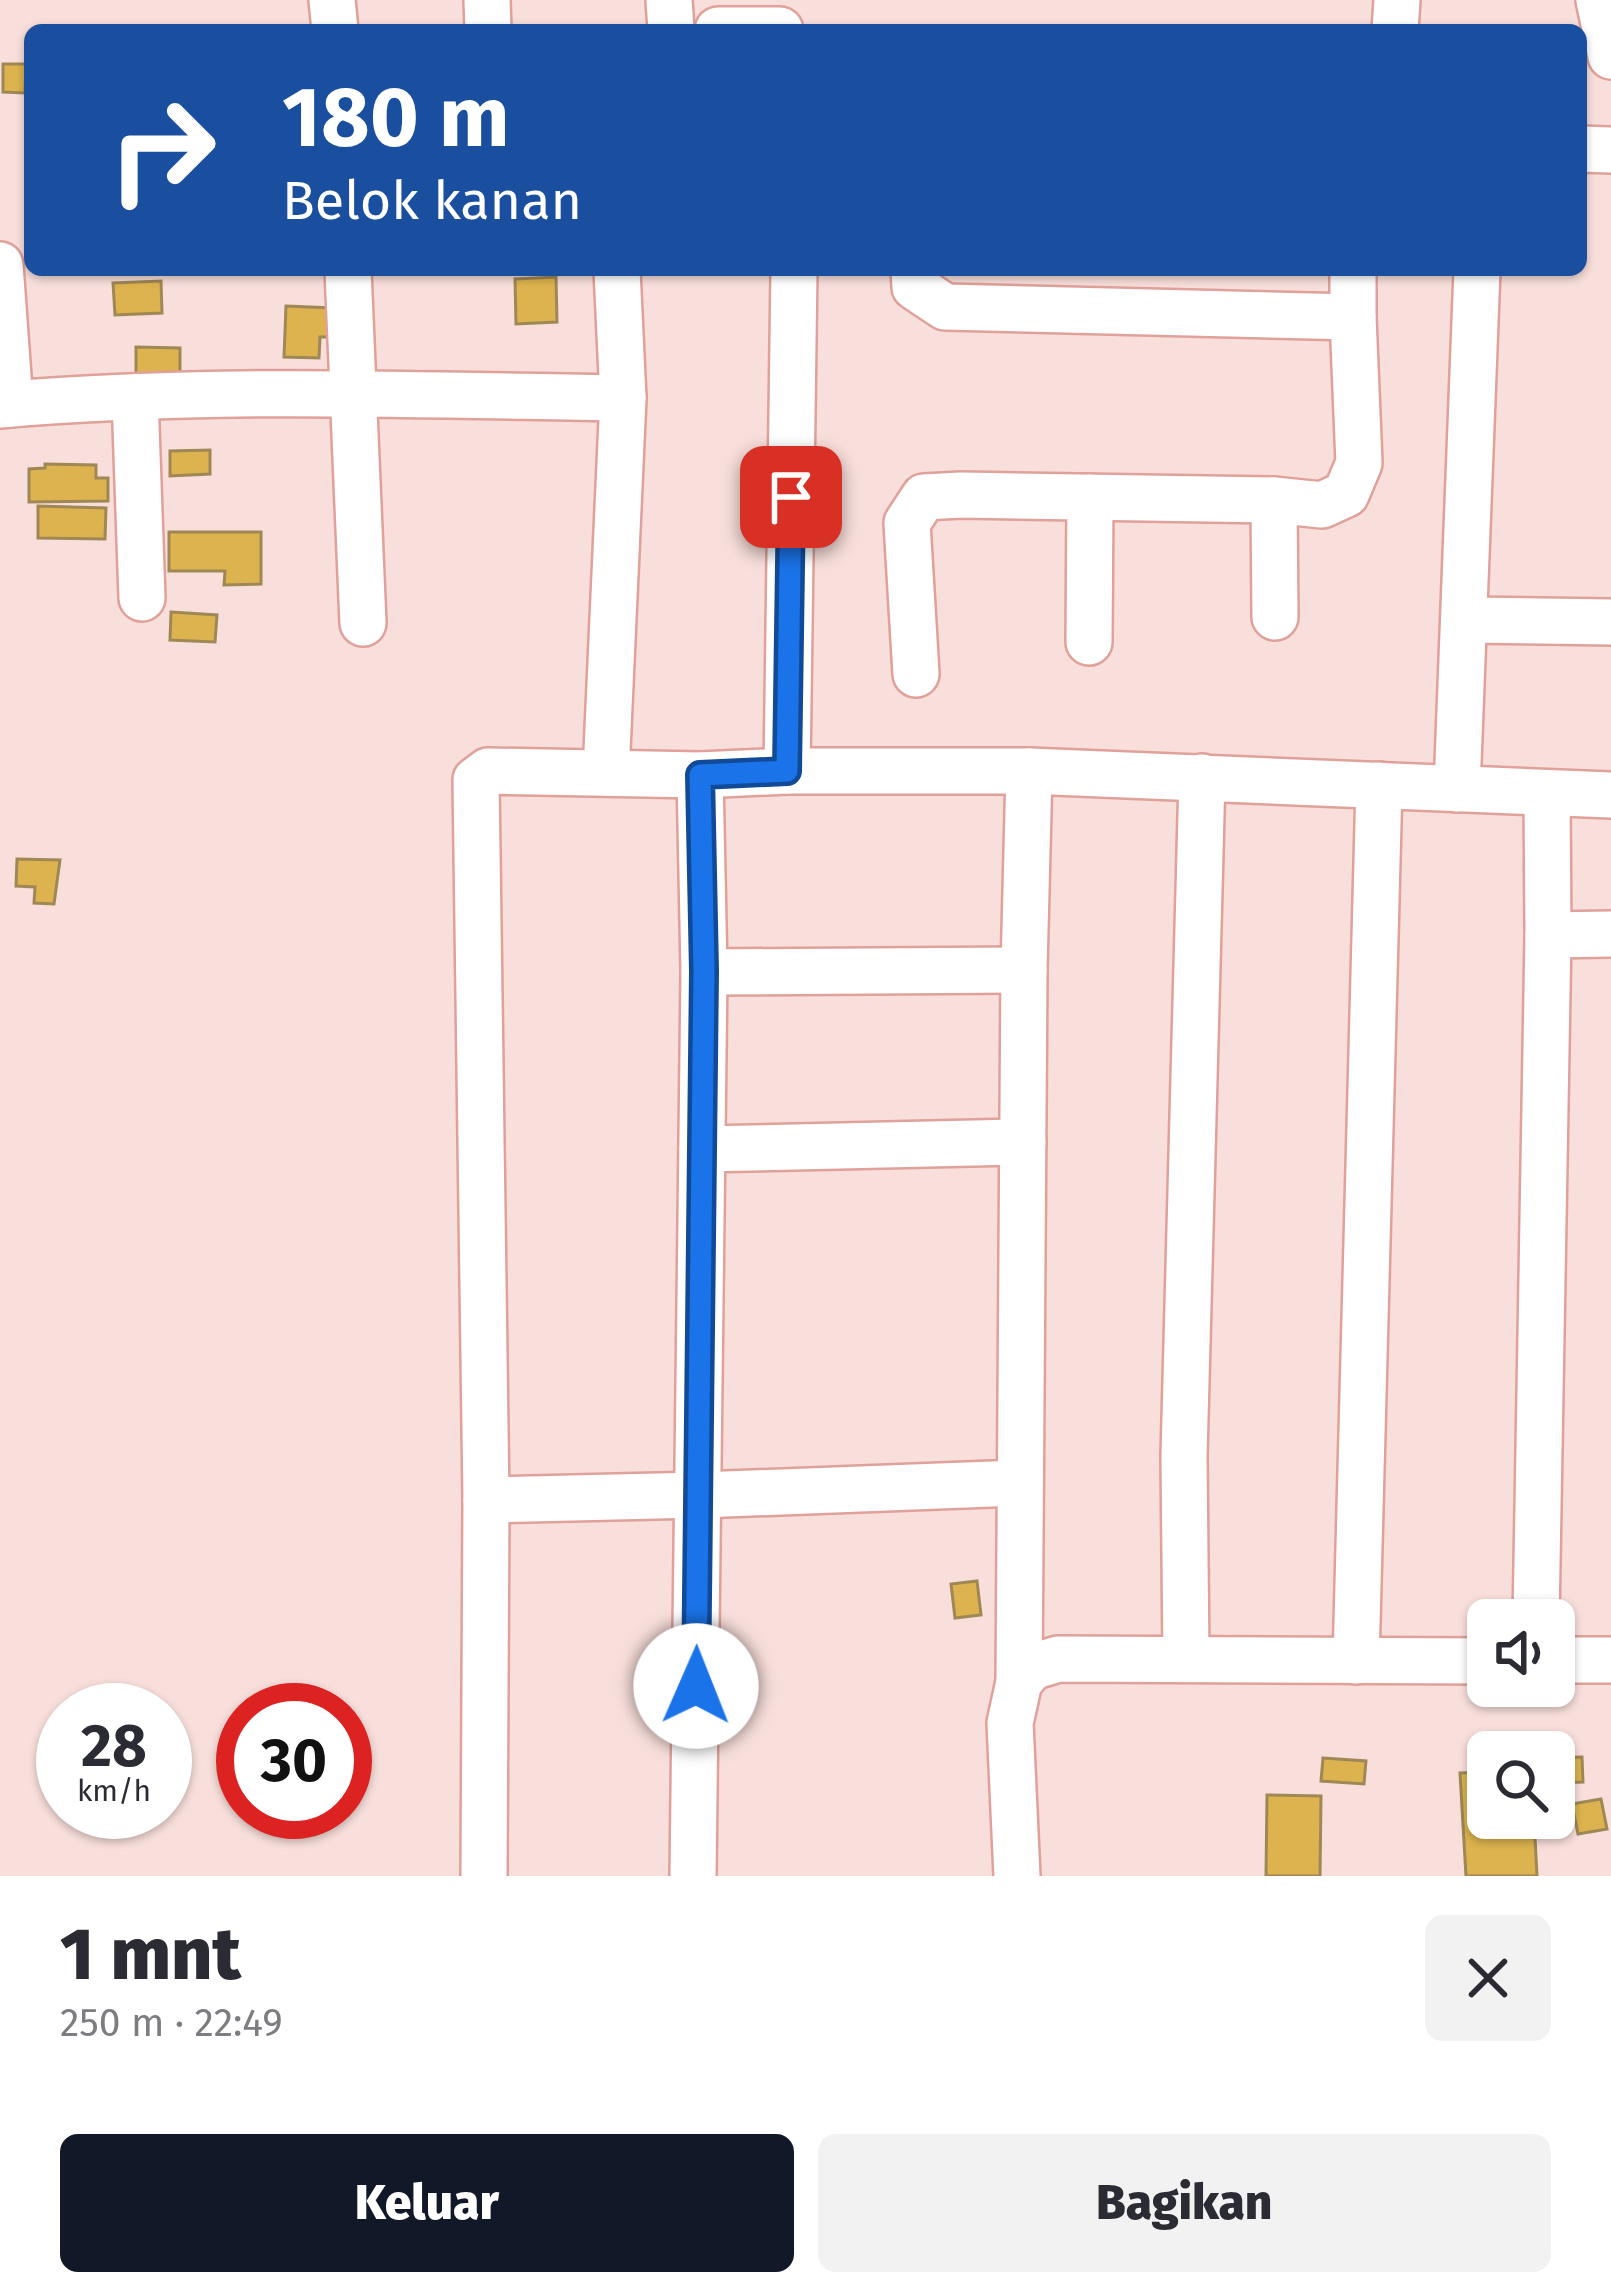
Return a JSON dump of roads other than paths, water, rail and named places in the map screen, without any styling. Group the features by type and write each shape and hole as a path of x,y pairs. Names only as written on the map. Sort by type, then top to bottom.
{"street":[{"path":"1599,0 1611,56"},
{"path":"0,265 5,405 135,397 353,394 623,398"},
{"path":"348,276 363,623"},
{"path":"606,773 623,398 617,276"},
{"path":"787,771 794,276"},
{"path":"914,276 915,287 945,308 1353,317"},
{"path":"916,674 908,523 924,497 1274,500 1322,505 1346,494 1359,463 1353,276"},
{"path":"1457,790 1477,276"},
{"path":"135,397 142,598"},
{"path":"1089,642 1090,497"},
{"path":"1274,500 1276,617"},
{"path":"1464,620 1611,622"},
{"path":"1017,1876 1010,1723 1018,1682 1029,770"},
{"path":"484,1876 486,1500 476,780 488,771 700,775 1029,770 1611,796"},
{"path":"693,1876 704,971 700,775"},
{"path":"1186,1659 1184,1456 1202,777"},
{"path":"1356,1661 1379,785"},
{"path":"1536,1599 1547,795"},
{"path":"1548,935 1611,934"},
{"path":"704,971 1024,970"},
{"path":"702,1149 1023,1142"},
{"path":"486,1500 1020,1483"},
{"path":"1018,1682 1032,1667 1058,1659 1467,1661"},
{"path":"1575,1660 1611,1660"}]}
